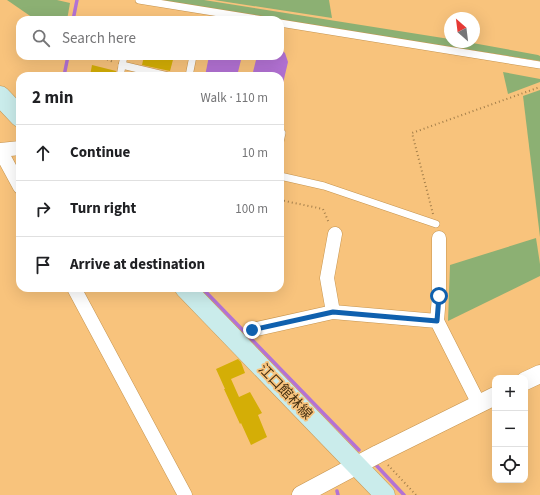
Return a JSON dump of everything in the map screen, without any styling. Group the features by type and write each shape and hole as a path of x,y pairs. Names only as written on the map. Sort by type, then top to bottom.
{"main road":[{"path":"0,96 16,113"},
{"name":"江口館林線","path":"189,292 385,495"}],"street":[{"path":"16,148 0,150 16,180"},
{"path":"333,312 327,278 335,234"},
{"path":"301,495 378,454 487,400 437,321 439,296 439,238"},
{"path":"76,292 185,495"},
{"path":"252,330 333,312 437,321"},
{"path":"528,380 540,374"}],"lane":[{"path":"139,0 238,16"},
{"path":"284,24 540,65"},
{"path":"121,72 123,60"},
{"path":"190,72 192,60"},
{"path":"122,65 151,72"},
{"path":"284,177 324,186 436,224"}],"path":[{"path":"110,60 122,65"},
{"path":"436,224 412,133 540,87"},
{"path":"284,201 323,209 335,234"},
{"path":"378,454 416,495"}],"green space":[{"path":"7,0 57,0 70,3 68,16 30,16"},
{"path":"149,0 204,0 444,38 444,46 284,21 284,16 252,16"},
{"path":"214,0 329,0 332,18"},
{"path":"480,44 538,55 540,56 540,61 457,48 480,48"},
{"path":"503,72 540,79 540,82 508,94"},
{"path":"540,90 540,237 523,96"},
{"path":"536,238 540,264 540,276 448,321 450,265"}],"shaded area":[{"path":"284,52 285,53 288,62 284,79 284,72 253,72 256,60 284,60"},
{"path":"208,60 241,60 238,72 206,72"}],"building":[{"path":"143,60 173,60 170,71 142,65"},
{"path":"92,65 116,71 116,72 91,72"},
{"path":"238,359 241,362 245,373 231,379 239,397 250,392 262,413 258,415 267,437 251,445 241,423 240,424 216,369"}],"waterway":[{"path":"74,16 77,0"},
{"path":"65,72 67,60"},
{"path":"206,292 359,450"},
{"path":"376,465 404,495"},
{"path":"337,491 338,495"}],"route":[{"path":"252,330 333,312 437,321 439,296"}]}
